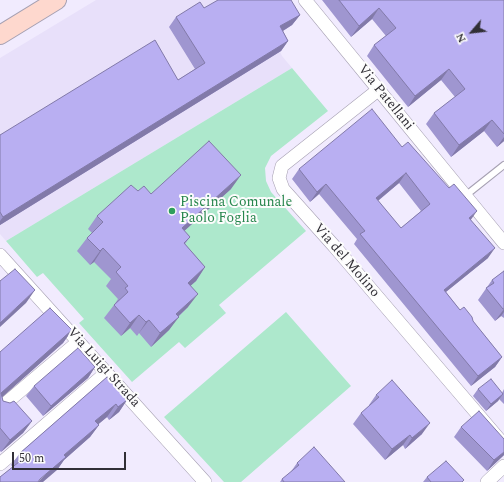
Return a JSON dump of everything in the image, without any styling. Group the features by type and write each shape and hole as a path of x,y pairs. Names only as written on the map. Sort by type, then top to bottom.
{"street":[{"path":"0,35 57,0"},
{"name":"Via Patellani","path":"305,0 504,243"},
{"name":"Via del Molino","path":"378,90 282,166 279,178 282,189 504,445"},
{"name":"Via Luigi Strada","path":"2,261 205,482"},
{"path":"0,408 78,342"},
{"path":"0,464 106,373"},
{"path":"487,482 504,466"}],"lane":[{"path":"466,196 504,165"}],"shaded area":[{"path":"96,0 277,0 273,37 282,56 292,68 6,241 0,234 0,58"}],"green space":[{"name":"Piscina Comunale Paolo Foglia","path":"292,68 328,111 271,156 265,168 266,181 271,192 306,231 219,305 226,313 185,348 179,342 132,382 79,323 84,319 43,273 37,277 6,241"},
{"path":"286,312 351,386 241,482 224,482 164,417"}],"building":[{"path":"218,0 291,0 300,15 280,26 288,41 3,217 0,212 0,135 155,40 178,80 205,63 176,17 200,2 204,8"},
{"path":"339,0 504,0 504,134 492,120 459,145 434,113 465,89 449,69 415,96 374,45 396,28 379,8 359,26"},
{"path":"372,109 402,147 408,142 449,188 454,184 477,211 469,218 495,248 444,290 460,310 464,307 472,317 473,321 502,357 478,376 360,234 365,231 326,184 317,192 299,169","holes":["406,173 430,204 401,228 376,198"]},
{"path":"209,141 241,175 182,228 190,237 184,243 205,267 188,283 198,294 176,314 179,317 160,333 149,320 146,322 139,315 130,323 114,305 128,292 125,288 128,286 116,272 121,267 103,248 100,251 87,238 103,222 97,216 131,185 138,191 144,186 151,194"},
{"path":"15,269 35,290 0,323 0,281"},
{"path":"504,271 503,309 486,288 494,283 492,280"},
{"path":"50,308 72,330 1,393 3,401 10,403 14,401 32,421 10,440 0,428 0,352"},
{"path":"78,348 95,367 51,406 34,386"},
{"path":"107,377 127,400 118,407 116,404 95,421 99,425 64,455 66,457 38,482 0,482 0,477 24,458 20,453"},
{"path":"491,379 503,394 491,404 478,389"},
{"path":"392,380 430,423 412,438 410,435 392,449 361,413 379,397 376,395"},
{"path":"479,411 504,439 504,452 494,460 461,427"},
{"path":"314,447 345,482 284,482 282,479 299,465 297,463"},
{"path":"446,461 464,480 462,482 431,482 427,477"}],"place":[{"name":"Piscina Comunale Paolo Foglia","path":"172,211"}]}
